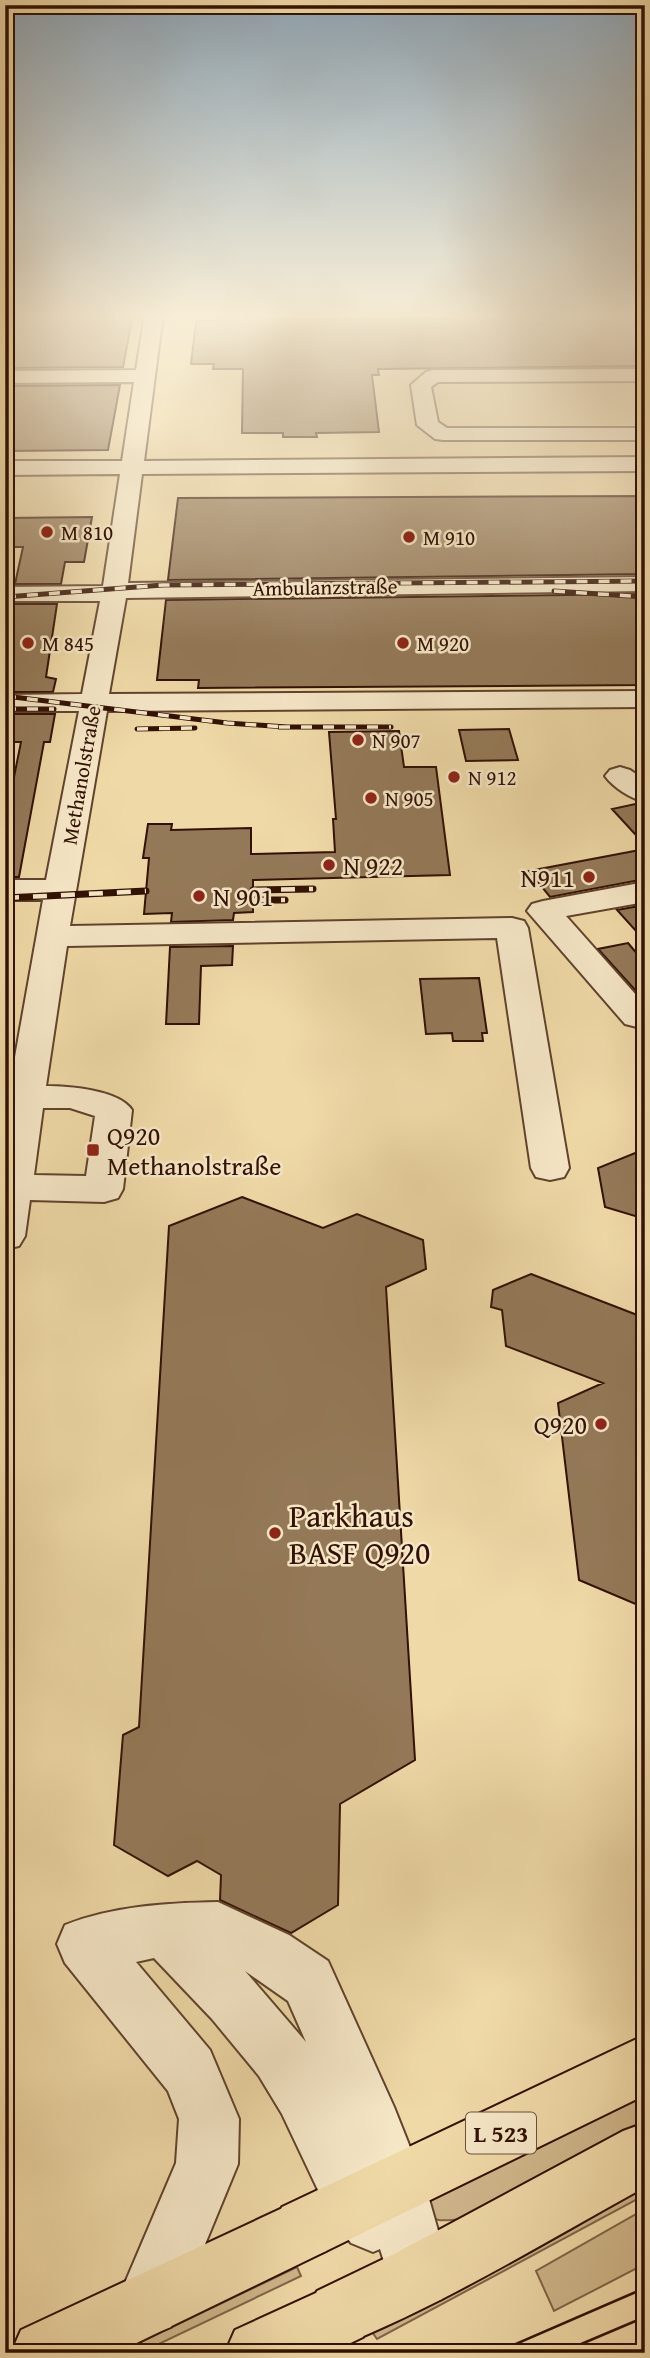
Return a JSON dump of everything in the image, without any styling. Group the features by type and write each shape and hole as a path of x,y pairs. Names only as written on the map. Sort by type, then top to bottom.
{"main road":[{"name":"L 523","path":"44,2353 645,2064"},
{"path":"258,2353 419,2276 645,2153"}],"street":[{"name":"Methanolstraße","path":"5,1236 12,1187 12,1145 28,1097 21,1030 54,936 114,593 138,424"},
{"path":"428,424 443,434 645,434"},
{"path":"5,468 645,464"},
{"name":"Ambulanzstraße","path":"5,594 114,593 137,589 645,584"},
{"path":"5,703 645,699"},
{"path":"620,776 645,793"},
{"path":"5,890 62,890"},
{"path":"642,1020 543,911 645,892"},
{"path":"54,936 512,928 550,1168"},
{"path":"12,1187 104,1189 114,1110 74,1097 28,1097"},
{"path":"148,2304 207,2164 209,2119 189,2071 85,1944 164,1930 218,1929 269,1954 308,1981 373,2128 352,2205 419,2276"}],"shaded area":[{"path":"645,2096 645,2126 461,2219 436,2220 418,2205"},
{"path":"645,2185 645,2195 377,2339 370,2329"},
{"path":"645,2209 645,2264 554,2311 536,2271"},
{"path":"297,2267 301,2276 140,2353 118,2353"}],"building":[{"path":"5,424 113,424 108,450 5,451"},
{"path":"242,424 378,424 379,432 316,433 317,437 283,437 283,433 242,433"},
{"name":"M 910","path":"645,496 645,574 168,580 178,498"},
{"path":"92,517 84,562 65,562 61,584 15,584 23,547 5,547 5,518"},
{"name":"M 920","path":"645,594 645,685 198,688 199,680 157,680 166,600"},
{"name":"M 845","path":"5,604 57,604 46,677 56,679 53,692 5,692"},
{"path":"5,714 55,714 50,742 44,742 19,877 5,877 5,822 21,742 5,742"},
{"path":"509,729 518,760 466,761 459,730"},
{"path":"399,731 404,767 436,767 450,875 253,880 253,912 234,913 233,920 171,922 172,913 144,914 149,858 143,858 148,824 172,824 171,830 251,828 251,854 335,852 333,819 336,819 329,732"},
{"path":"645,804 645,845 612,809"},
{"name":"N911","path":"645,849 645,879 550,897 529,871"},
{"path":"645,905 645,941 617,910"},
{"path":"628,943 645,963 645,1001 598,949"},
{"path":"233,946 232,965 201,966 199,1024 166,1024 170,947"},
{"path":"479,978 487,1033 482,1033 483,1041 453,1041 452,1033 426,1034 420,979"},
{"path":"645,1149 645,1219 605,1207 598,1168"},
{"name":"Parkhaus BASF Q920","path":"242,1197 323,1228 357,1214 423,1240 426,1269 386,1287 415,1760 340,1804 338,1905 291,1933 220,1900 221,1875 197,1861 168,1876 114,1845 123,1735 139,1727 169,1226"},
{"name":"Q920","path":"531,1274 645,1318 645,1402 637,1405 645,1444 645,1608 579,1580 558,1403 603,1383 506,1346 502,1310 491,1307 493,1290"}],"tram line":[{"path":"495,2353 645,2288"},
{"path":"560,2353 645,2317"}],"railway":[{"path":"5,597 163,585 645,581"},
{"path":"554,591 645,597"},
{"path":"5,696 227,723 287,727"},
{"path":"5,709 54,709"},
{"path":"279,727 287,727"},
{"path":"287,727 391,727"},
{"path":"137,729 195,728"},
{"path":"253,890 313,889"},
{"path":"5,898 146,891"},
{"path":"253,900 285,900"}],"place":[{"name":"M 810","path":"47,532"},
{"name":"M 910","path":"409,537"},
{"name":"M 845","path":"28,643"},
{"name":"M 920","path":"403,643"},
{"name":"N 907","path":"358,740"},
{"name":"N 912","path":"454,777"},
{"name":"N 905","path":"371,798"},
{"name":"N 922","path":"329,865"},
{"name":"N911","path":"589,877"},
{"name":"N 901","path":"199,896"},
{"name":"Q920 Methanolstraße","path":"93,1150"},
{"name":"Q920","path":"601,1424"},
{"name":"Parkhaus BASF Q920","path":"275,1533"}]}
